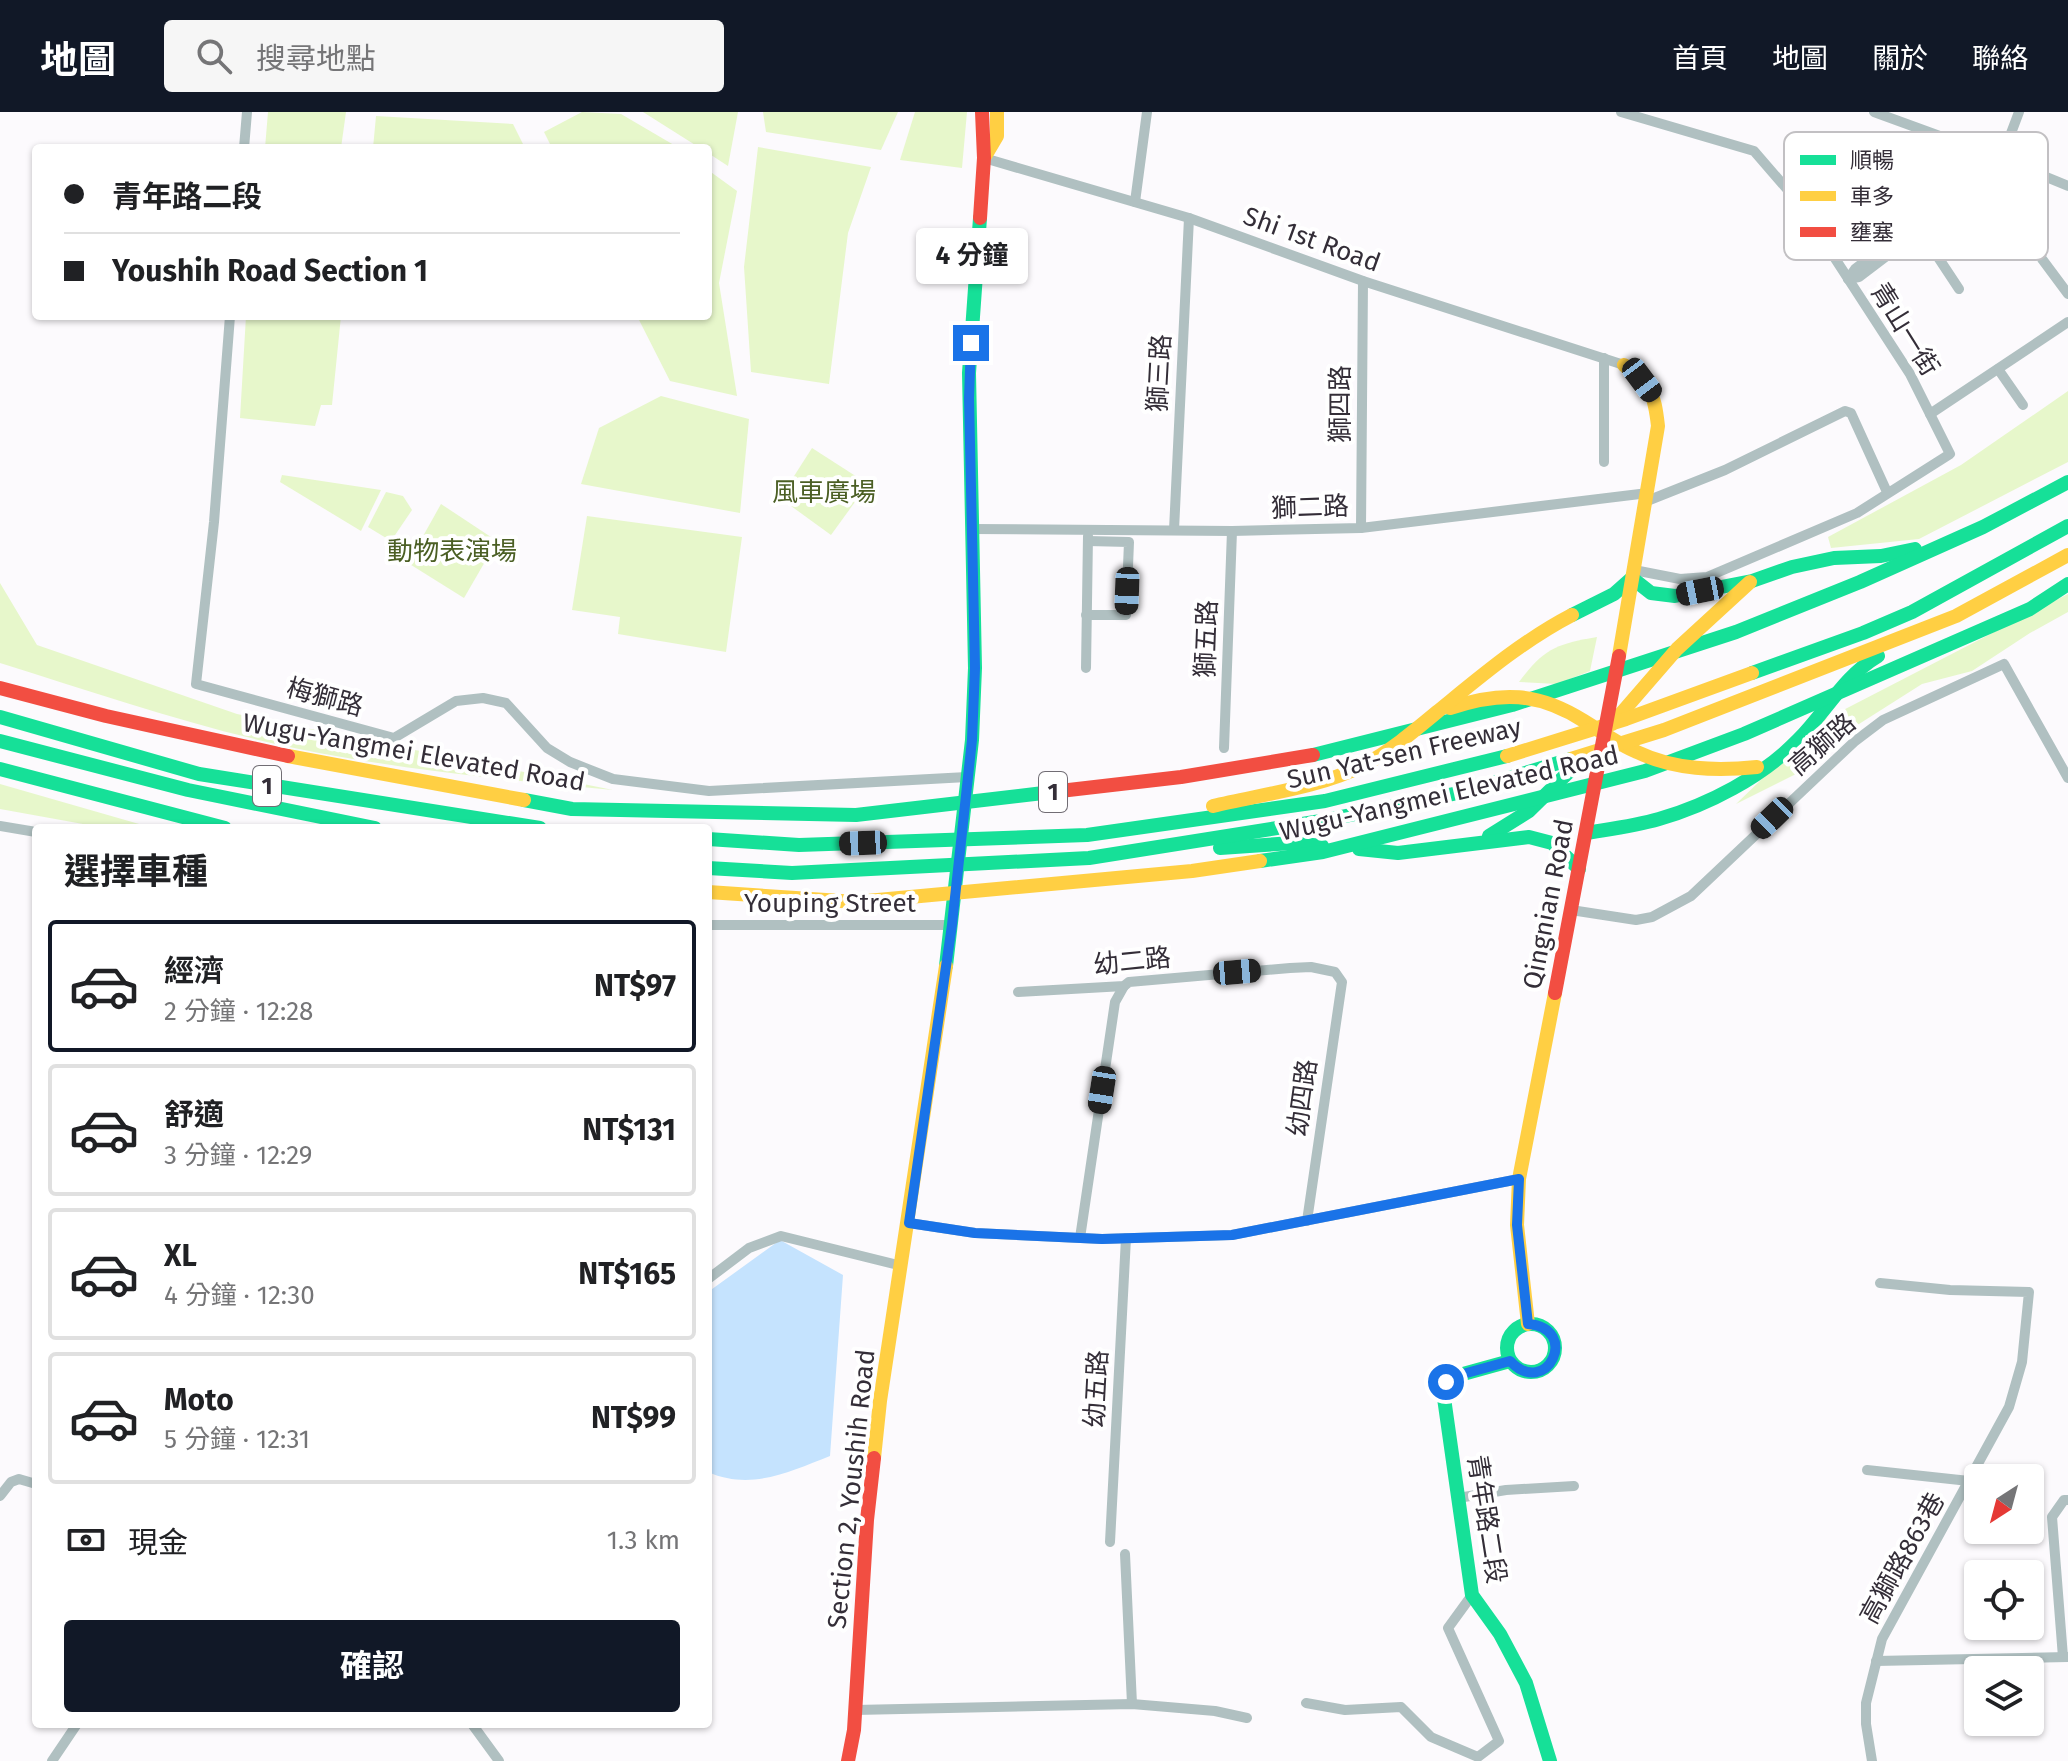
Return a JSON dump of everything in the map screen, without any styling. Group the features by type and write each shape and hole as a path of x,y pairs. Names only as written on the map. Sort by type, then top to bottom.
{"main road":[{"path":"982,112 984,158"},
{"path":"984,158 997,136 997,112"},
{"name":"Section 2, Youshih Road","path":"848,1761 855,1710 867,1520 880,1401 952,925 972,740 975,668 969,373 984,158"},
{"name":"Qingnian Road","path":"1528,1324 1517,1225 1519,1179 1593,797 1648,497 1658,426 1655,397 1642,380 1624,365"},
{"name":"Wugu-Yangmei Elevated Road","path":"0,688 106,716 341,767 572,809 856,815 1181,777 1310,756 1512,705 1736,632 1860,582 1983,527 2068,482"},
{"path":"1112,831 1349,771 1395,746 1503,659 1545,629 1614,594 1633,574 1651,593 1675,596 1752,581 1792,567 1834,558 1881,556 1926,547 2068,493"},
{"name":"Sun Yat-sen Freeway","path":"712,839 799,845 1087,835 1325,801 1473,766 1626,719 1863,633 1912,612 2068,526"},
{"name":"Sun Yat-sen Freeway","path":"712,868 792,873 1089,858 1321,821 1463,792 1664,730 1956,616 2068,555"},
{"path":"1467,846 1508,827 1546,796 1604,735 1643,683 1680,643 1752,581"},
{"name":"Wugu-Yangmei Elevated Road","path":"712,892 856,902 1192,871 1323,852 1645,771 1744,734 2030,609 2068,584"},
{"path":"1586,833 1664,818 1724,791 1764,766 1798,739 1851,673 1956,616"},
{"path":"1436,713 1478,698 1521,695 1561,708 1645,757 1718,772 1764,766"},
{"name":"1","path":"0,717 199,774 503,824"},
{"name":"1","path":"0,741 188,790 355,824"},
{"name":"1","path":"0,769 210,824"},
{"path":"1089,858 1293,843 1398,853 1545,837 1559,844 1579,869"},
{"path":"1528,1324 1538,1324 1548,1329 1554,1338 1554,1359 1548,1367 1538,1372 1518,1369 1510,1361 1508,1341 1515,1329 1528,1324"},
{"name":"青年路二段","path":"1510,1361 1446,1382 1444,1398 1472,1595 1500,1634 1526,1683 1550,1761"}],"street":[{"path":"244,144 247,112"},
{"path":"1135,202 1147,112"},
{"name":"青山一街","path":"1621,112 1754,151 1784,186"},
{"path":"1874,112 1929,132"},
{"path":"2011,132 2019,112"},
{"name":"Shi 1st Road","path":"984,158 1189,218 1363,281 1624,365"},
{"path":"2048,178 2068,186"},
{"name":"獅三路","path":"1174,530 1189,218"},
{"name":"青山一街","path":"1836,260 1910,374 1950,454 1887,492"},
{"path":"1848,279 1867,260"},
{"path":"1848,279 1859,277 1881,260"},
{"path":"1940,260 1959,289"},
{"path":"2043,260 2068,294"},
{"name":"獅四路","path":"1361,528 1363,281"},
{"name":"梅獅路","path":"230,320 214,522 196,684 394,738 456,701 483,698 506,703 547,748 570,762 613,779 709,791 967,777"},
{"path":"1930,414 2068,322"},
{"path":"1604,358 1604,462"},
{"path":"1998,369 2023,405"},
{"name":"獅二路","path":"971,529 1088,535 1174,530 1361,528 1648,497 1725,470 1845,411 1851,413 1887,492"},
{"path":"1633,574 1680,579 1707,577 1857,513 1887,492"},
{"name":"獅五路","path":"1224,748 1232,531"},
{"path":"1086,615 1126,615 1129,542 1088,535 1086,615 1086,668"},
{"name":"高獅路","path":"1571,910 1636,920 1652,917 1691,896 1854,742 1883,720 2004,664 2068,778"},
{"path":"0,826 32,831"},
{"name":"Youping Street","path":"712,925 952,925"},
{"name":"幼二路","path":"1018,992 1124,986 1129,982 1311,967 1335,972 1342,982"},
{"name":"幼四路","path":"1307,1221 1342,982"},
{"path":"1080,1238 1115,1002 1124,986"},
{"path":"909,1223 975,1233 1080,1238 1232,1235 1519,1179"},
{"path":"712,1276 749,1248 781,1236 902,1266"},
{"name":"幼五路","path":"1110,1542 1126,1238"},
{"name":"高獅路863巷","path":"1880,1283 1950,1290 2029,1292 2022,1362 2015,1391 1978,1464"},
{"path":"1867,1470 1964,1480"},
{"path":"0,1496 11,1482 19,1479 32,1483"},
{"path":"1458,1498 1506,1490 1574,1486"},
{"name":"高獅路863巷","path":"1872,1761 1866,1703 1882,1639 1964,1490"},
{"path":"1876,1661 2066,1657 2052,1517 2064,1500 2068,1500"},
{"path":"1125,1554 1132,1704"},
{"path":"1306,1703 1345,1710 1401,1707 1431,1737 1478,1757 1499,1741 1448,1628 1472,1595"},
{"path":"855,1710 1132,1704 1215,1711 1247,1718"},
{"path":"52,1761 74,1728"},
{"path":"475,1728 499,1761"}],"green space":[{"path":"268,112 346,112 342,144 265,144"},
{"path":"582,112 621,114 672,144 550,144 544,132"},
{"path":"643,112 738,112 728,166 712,156 712,144 694,144"},
{"path":"763,112 898,112 881,150 766,132"},
{"path":"915,112 967,112 962,168 900,160"},
{"path":"376,116 513,124 523,144 373,144"},
{"path":"758,147 871,167 848,233 829,384 751,372 744,267"},
{"path":"712,173 737,191 719,283 737,396 670,381 639,320 712,320"},
{"path":"246,320 341,320 332,405 321,405 315,426 240,418"},
{"path":"2068,391 2068,462 1919,539 1831,548 1828,537 1961,465"},
{"path":"661,396 749,419 740,513 581,484 599,428"},
{"name":"風車廣場","path":"812,448 868,484 831,535 780,498"},
{"path":"282,475 381,490 361,531 280,482"},
{"path":"386,492 403,496 412,510 391,541 368,527"},
{"name":"動物表演場","path":"441,504 497,541 464,598 408,563"},
{"path":"587,516 742,537 726,652 618,634 620,617 572,610"},
{"path":"0,583 37,645 237,714 613,790 416,769 299,749 186,721 0,663"},
{"path":"2068,594 2068,612 1972,671 1922,684 1859,724 1802,771 1736,804 1822,721"},
{"path":"1597,637 1590,671 1557,684 1519,682 1552,649"},
{"path":"0,784 139,824 83,824 0,809"}],"water":[{"path":"780,1240 843,1275 830,1456 755,1480 739,1480 712,1473 712,1289"}],"traffic: fast":[{"path":"946,966 972,740 975,668 969,373 980,218"},
{"path":"1313,755 1512,705 1736,632 1860,582 1983,527 2068,482"},
{"path":"1752,673 1912,612 2068,526"},
{"path":"1572,615 1614,594 1632,578 1651,593 1675,596 1752,581 1792,567 1834,558 1881,556 1915,549"},
{"path":"1260,861 1323,852 1645,771 1744,734 2030,609 2068,584"},
{"path":"1586,833 1641,824 1678,813 1715,798 1751,778 1798,740 1845,684 1878,656"},
{"path":"0,717 199,774 515,824"},
{"path":"0,741 188,790 355,824"},
{"path":"712,839 799,845 1087,835 1325,801 1507,756"},
{"path":"1489,836 1529,811 1585,756"},
{"path":"712,868 792,873 1089,858 1321,821 1463,792 1571,759"},
{"path":"0,769 210,824"},
{"path":"524,800 572,809 856,815 1060,791"},
{"path":"1359,849 1398,853 1529,837 1552,843 1579,869"},
{"path":"1220,848 1293,843 1322,846"},
{"path":"1531,1324 1540,1325 1548,1331 1554,1339 1555,1348 1554,1357 1548,1365 1540,1371 1531,1372 1522,1371 1514,1365 1508,1357 1507,1348 1508,1339 1514,1331 1522,1325 1531,1324"},
{"path":"1510,1361 1446,1382 1444,1398 1472,1595 1500,1634 1526,1683 1550,1761"}],"traffic: slow":[{"path":"984,158 997,136 997,112"},
{"path":"1619,656 1658,426 1650,391 1624,365"},
{"path":"1571,759 1664,730 1956,616 2068,555"},
{"path":"1612,724 1677,649 1750,582"},
{"path":"1213,806 1309,785 1362,766 1401,741 1519,648 1572,615"},
{"path":"1507,756 1626,719 1752,673"},
{"path":"1450,708 1503,697 1535,700 1567,711 1651,758 1681,766 1711,769 1757,767"},
{"path":"288,756 524,800"},
{"path":"712,892 856,902 1192,871 1260,861"},
{"path":"874,1458 946,966"},
{"path":"1528,1324 1517,1225 1519,1179 1555,993"}],"traffic: jam":[{"path":"980,218 984,158 982,112"},
{"path":"1555,993 1619,656"},
{"path":"0,688 106,716 288,756"},
{"path":"1060,791 1181,777 1313,755"},
{"path":"848,1761 854,1730 867,1520 874,1458"}],"route":[{"path":"971,343 969,398 975,668 972,740 952,925 909,1223 975,1233 1102,1239 1232,1235 1519,1179 1517,1225 1528,1324 1538,1324 1548,1329 1556,1348 1554,1359 1548,1367 1538,1372 1518,1369 1510,1361 1446,1382"}]}
